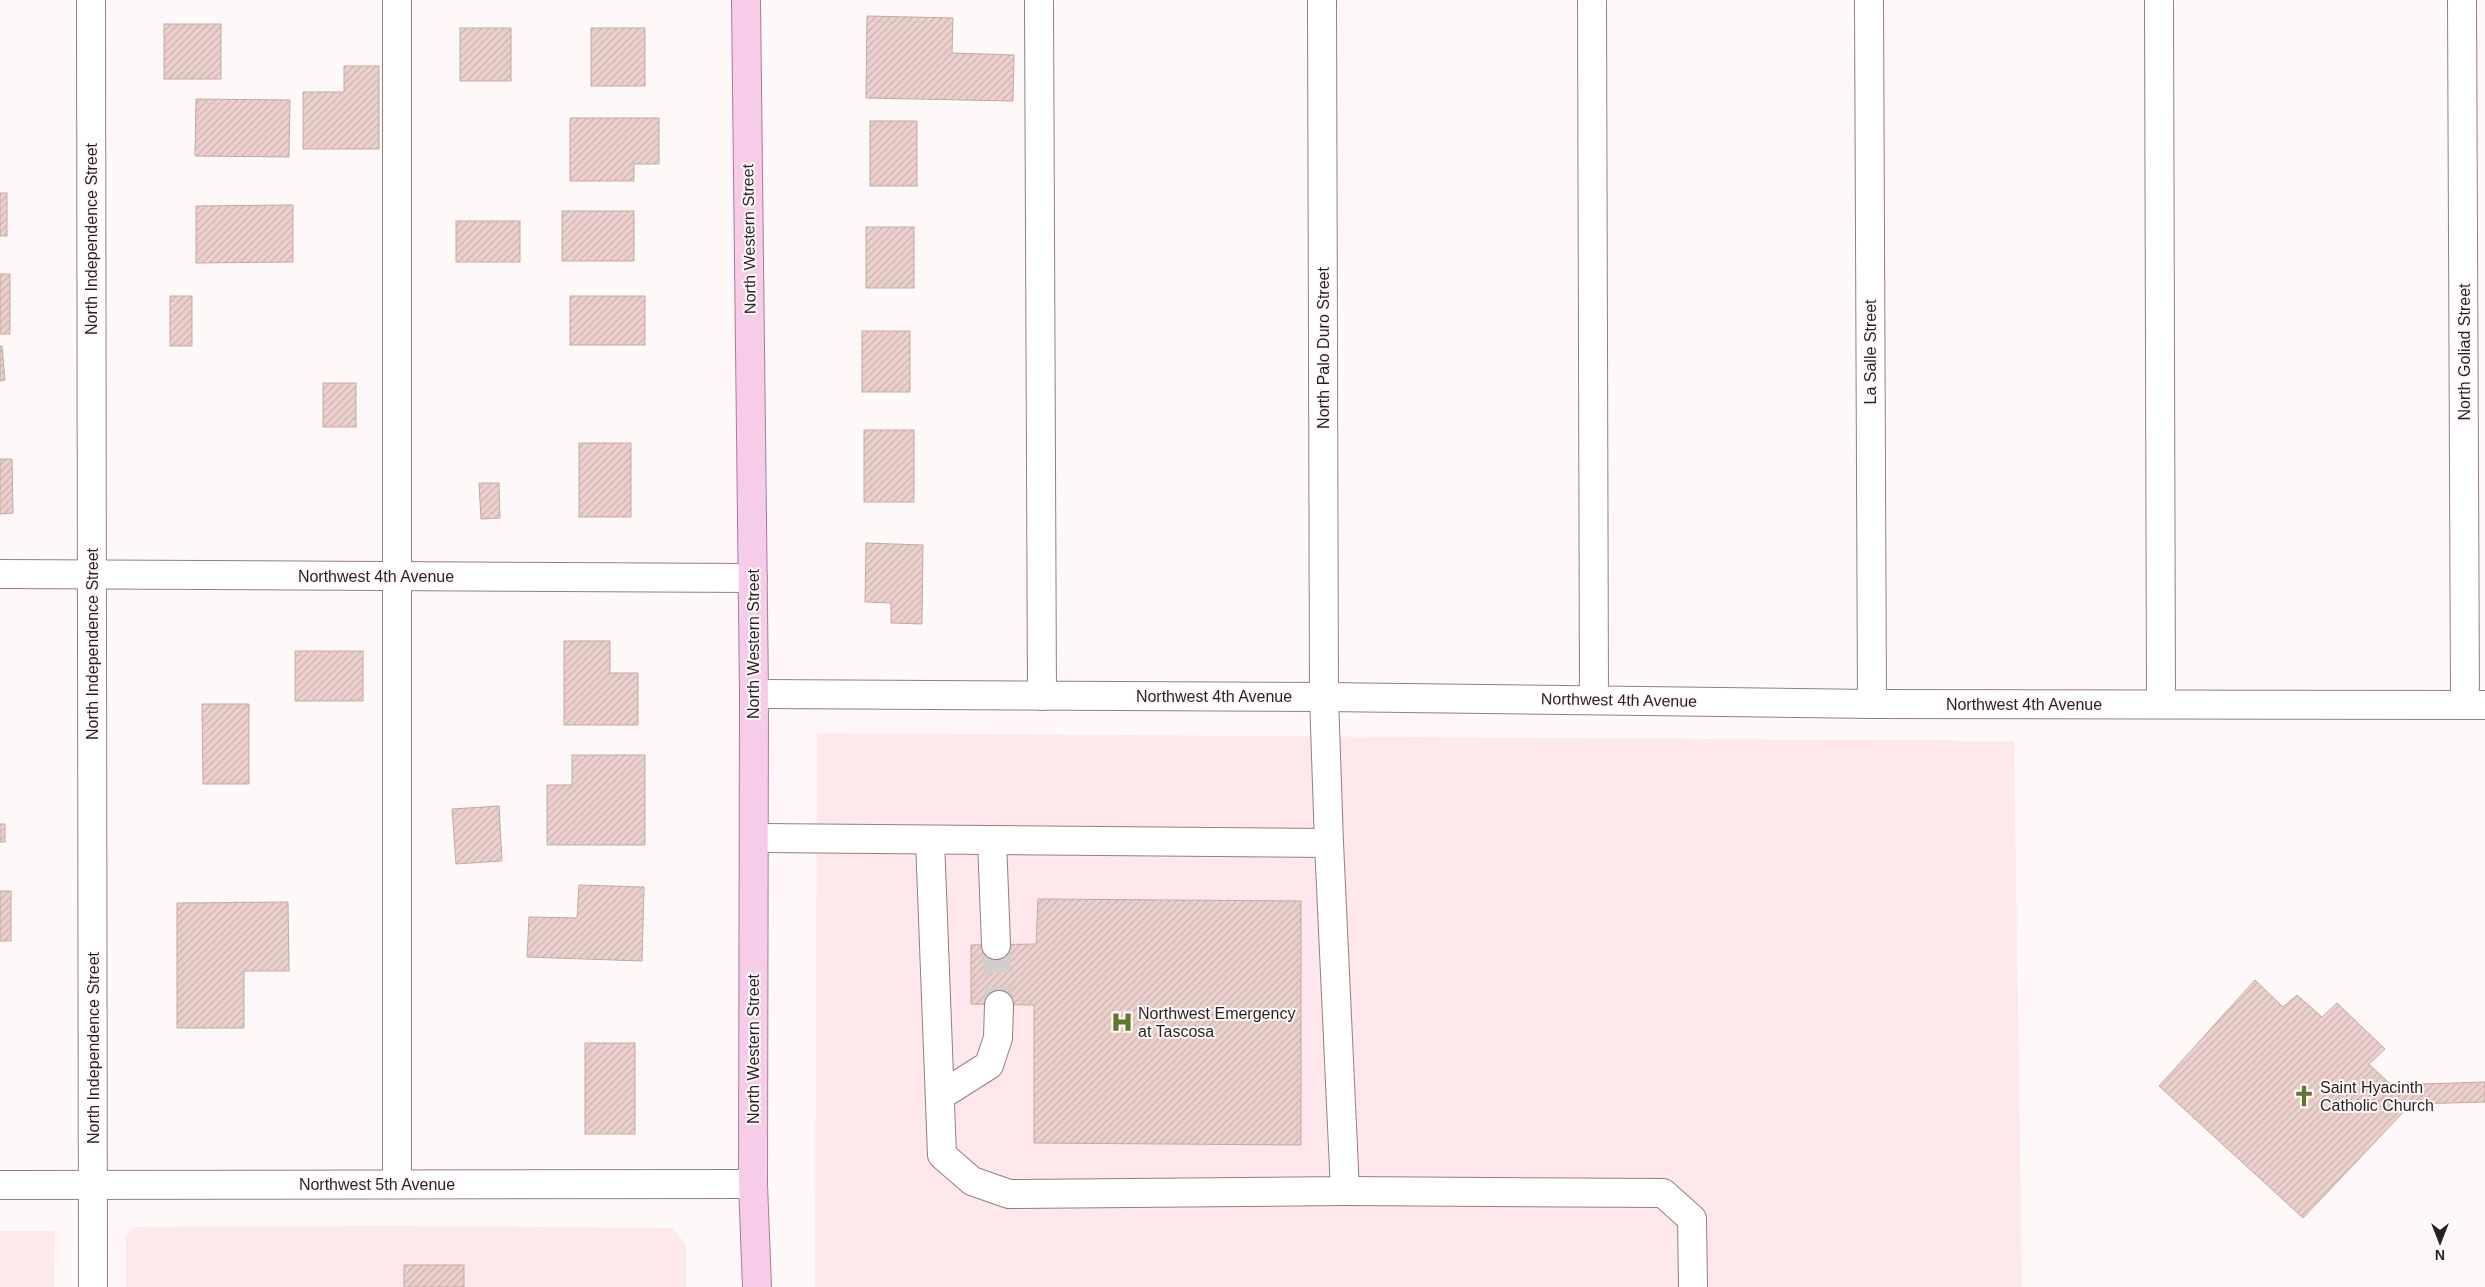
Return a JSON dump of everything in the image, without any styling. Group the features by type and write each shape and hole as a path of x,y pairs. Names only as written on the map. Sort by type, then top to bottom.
{"main road":[{"name":"North Western Street","path":"746,0 754,694 753,1184 757,1287"}],"street":[{"name":"North Independence Street","path":"91,0 93,1287"},
{"path":"397,0 397,1184"},
{"path":"1039,0 1042,696"},
{"name":"North Palo Duro Street","path":"1322,0 1324,697 1344,1191"},
{"path":"1592,0 1594,700"},
{"name":"La Salle Street","path":"1869,0 1872,704"},
{"path":"2159,0 2161,704"},
{"name":"North Goliad Street","path":"2462,0 2475,705"},
{"name":"Northwest 4th Avenue","path":"0,574 753,578"},
{"name":"Northwest 4th Avenue","path":"754,694 1324,697 1872,704 2475,705"},
{"path":"754,838 1329,843"},
{"path":"930,840 942,1155 972,1181 1009,1194 1344,1191 1663,1193 1692,1219 1693,1287"},
{"path":"992,840 996,945"},
{"path":"940,1096 990,1064 998,1038 999,1005"},
{"name":"Northwest 5th Avenue","path":"0,1185 753,1184"}],"shaded area":[{"path":"817,733 2014,741 2022,1287 815,1287"},
{"path":"136,1227 673,1228 686,1245 686,1287 126,1287 126,1235"},
{"path":"0,1231 55,1231 54,1287 0,1287"}],"building":[{"path":"867,16 953,18 952,53 1014,55 1013,101 866,98"},
{"path":"164,24 221,24 221,79 164,79"},
{"path":"460,28 511,28 511,81 460,81"},
{"path":"591,28 645,28 645,86 591,86"},
{"path":"344,66 379,66 379,149 303,149 303,92 344,92"},
{"path":"196,99 290,100 289,157 195,156"},
{"path":"570,118 659,118 659,164 634,164 634,181 570,181"},
{"path":"870,121 917,121 917,186 870,186"},
{"path":"0,193 7,193 7,236 0,236"},
{"path":"293,205 293,262 196,263 196,206"},
{"path":"562,211 634,211 634,261 562,261"},
{"path":"456,221 520,221 520,262 456,262"},
{"path":"866,227 914,227 914,288 866,288"},
{"path":"0,274 10,274 10,334 0,334"},
{"path":"170,296 192,296 192,346 170,346"},
{"path":"570,296 645,296 645,345 570,345"},
{"path":"862,331 910,331 910,392 862,392"},
{"path":"0,346 2,346 5,380 0,381"},
{"path":"323,383 356,383 356,427 323,427"},
{"path":"864,430 914,430 914,502 864,502"},
{"path":"579,443 631,443 631,517 579,517"},
{"path":"0,459 12,459 13,513 0,514"},
{"path":"479,483 499,483 500,518 481,519"},
{"path":"866,543 923,545 922,624 891,623 891,603 865,602"},
{"path":"564,641 610,641 610,673 638,673 638,725 564,725"},
{"path":"295,651 363,651 363,701 295,701"},
{"path":"202,704 249,704 249,784 203,784"},
{"path":"572,755 645,755 645,845 547,845 547,785 572,785"},
{"path":"499,806 502,861 456,864 452,809"},
{"path":"0,824 5,824 5,842 0,842"},
{"path":"579,885 644,887 642,961 527,957 529,917 577,918"},
{"path":"0,891 11,891 11,941 0,941"},
{"path":"1038,899 1301,901 1301,1145 1034,1143 1034,1005 971,1004 971,945 1036,944"},
{"path":"288,902 289,971 244,971 244,1028 177,1028 177,903"},
{"path":"2255,980 2283,1007 2297,995 2322,1017 2337,1003 2385,1049 2369,1064 2391,1085 2485,1082 2485,1102 2411,1104 2303,1218 2159,1086"},
{"path":"585,1043 635,1043 635,1134 585,1134"},
{"path":"404,1265 464,1265 464,1287 404,1287"}],"tunnel":[{"path":"996,945 999,1005"}],"place":[{"name":"Northwest Emergency at Tascosa","path":"1122,1022"},
{"name":"Saint Hyacinth Catholic Church","path":"2304,1096"}]}
